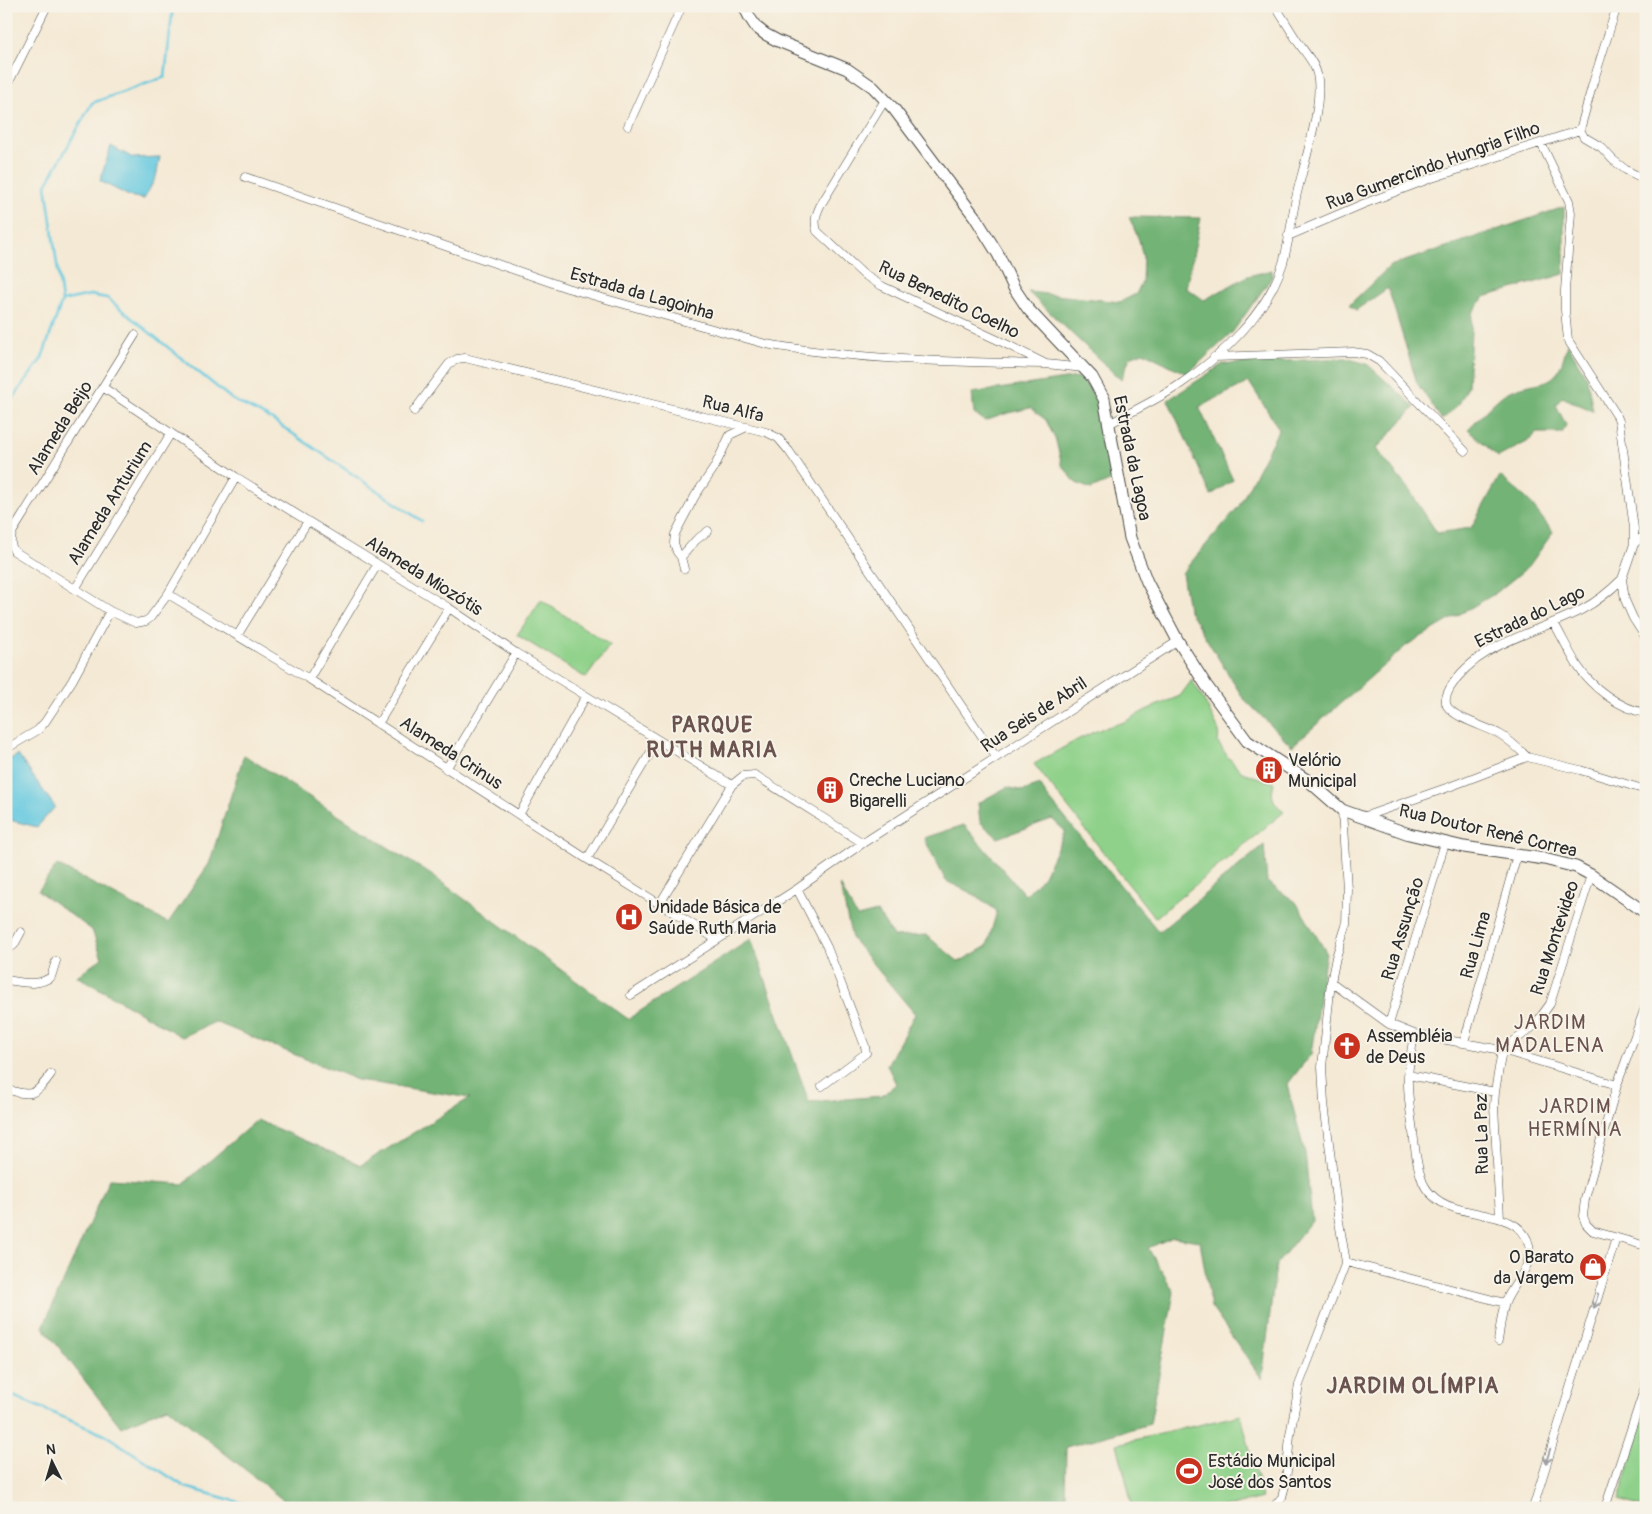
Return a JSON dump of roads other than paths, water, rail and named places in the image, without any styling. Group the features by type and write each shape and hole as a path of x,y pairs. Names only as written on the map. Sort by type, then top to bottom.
{"street":[{"path":"6,88 47,6"},
{"path":"628,126 682,6"},
{"name":"Estrada da Lagoa","path":"744,6 756,27 766,34 778,41 847,69 873,87 894,109 975,216 998,254 1014,288 1028,309 1084,368 1099,388 1104,399 1130,538 1150,588 1178,641 1206,685 1247,741 1310,782 1342,810"},
{"path":"1109,424 1178,386 1214,357 1248,325 1264,301 1282,264 1318,102 1318,73 1275,6"},
{"path":"1617,6 1592,83 1580,130 1584,137 1601,147 1626,170 1646,180"},
{"name":"Rua Benedito Coelho","path":"885,100 820,206 816,215 815,224 817,231 863,274 882,286 1046,364 1084,368"},
{"name":"Rua Gumercindo Hungria Filho","path":"1288,236 1363,204 1429,179 1580,130"},
{"path":"1541,143 1568,201 1571,212 1565,290 1568,340 1619,421 1631,506 1634,544 1622,579 1625,600 1633,618 1646,638"},
{"name":"Estrada da Lagoinha","path":"245,177 567,288 766,344 795,349 921,361 1046,364"},
{"name":"Alameda Beijo","path":"75,589 14,551 11,545 11,538 135,335"},
{"path":"1214,357 1353,352 1367,354 1379,361 1465,451"},
{"name":"Rua Alfa","path":"414,411 449,364 456,359 465,358 747,427 766,432 778,438 789,451 996,757"},
{"name":"Alameda Miozótis","path":"104,388 236,476 449,608 516,653 732,785"},
{"path":"684,570 681,557 674,543 675,534 695,496 714,468 730,435 747,427"},
{"name":"Alameda Anturium","path":"75,589 171,433"},
{"path":"75,589 110,611 136,623 150,618 168,594 236,476"},
{"path":"237,636 308,521"},
{"path":"681,557 696,540 708,532"},
{"path":"1634,544 1646,534"},
{"path":"309,679 377,565"},
{"name":"Estrada do Lago","path":"1527,757 1501,735 1454,713 1446,704 1446,696 1457,678 1478,658 1502,644 1554,624 1585,608 1604,596 1622,579"},
{"name":"Alameda Crinus","path":"168,594 309,679 659,905 716,939"},
{"path":"378,724 449,608"},
{"path":"6,749 38,730 45,722 72,681 110,611"},
{"path":"1554,624 1586,677 1617,703 1634,711 1646,713"},
{"name":"Rua Seis de Abril","path":"631,994 797,889 863,843 1178,641"},
{"path":"446,768 516,653"},
{"path":"519,815 586,696"},
{"path":"587,859 658,740"},
{"path":"1361,818 1527,757 1580,770 1646,790"},
{"path":"659,905 732,785 743,776 755,776 863,843"},
{"path":"1273,1508 1282,1496 1286,1482 1290,1435 1299,1386 1346,1262 1338,1216 1322,1067 1330,982 1346,926 1342,810"},
{"name":"Rua Doutor Renê Correa","path":"1342,810 1409,834 1464,848 1560,862 1591,874 1646,913"},
{"name":"Rua Assunção","path":"1389,1024 1445,843"},
{"name":"Rua Lima","path":"1464,1042 1518,855"},
{"name":"Rua Montevideo","path":"1502,1050 1534,1026 1550,1004 1591,874"},
{"path":"797,889 827,947 866,1046 866,1053 822,1086"},
{"path":"6,951 14,946 20,932"},
{"path":"6,980 31,984 43,982 51,977 56,961"},
{"path":"1330,982 1389,1024 1414,1034 1502,1050 1617,1085"},
{"path":"1646,1005 1617,1085 1585,1199 1583,1216 1586,1224 1592,1231 1646,1246"},
{"path":"1414,1034 1408,1075 1410,1105 1421,1179 1433,1197 1446,1205 1462,1211 1500,1218 1520,1229 1529,1246 1530,1253 1527,1266 1506,1303 1498,1340"},
{"name":"Rua La Paz","path":"1500,1218 1494,1118 1495,1092 1502,1050"},
{"path":"6,1089 26,1094 34,1093 41,1089 51,1074"},
{"path":"1408,1075 1495,1092"},
{"path":"1533,1508 1616,1238"},
{"path":"1346,1262 1506,1303"},
{"path":"1606,1508 1646,1384"}],"water":[{"path":"111,146 133,158 160,157 156,177 144,199 129,196 100,181"},
{"path":"18,755 55,807 37,827 6,819 6,761"}],"waterway":[{"path":"6,412 11,401 42,358 62,301 46,185 92,103 165,77 173,6"},
{"path":"62,301 90,295 107,298 233,400 271,419 422,521"},
{"path":"6,1393 107,1436 185,1487 260,1508"}],"place":[{"name":"Velório Municipal","path":"1269,770"},
{"name":"Creche Luciano Bigarelli","path":"830,790"},
{"name":"Unidade Básica de Saúde Ruth Maria","path":"629,917"},
{"name":"Assembléia de Deus","path":"1347,1046"},
{"name":"O Barato da Vargem","path":"1593,1267"},
{"name":"Estádio Municipal José dos Santos","path":"1189,1471"}],"district":[{"name":"PARQUE RUTH MARIA","path":"712,738"},
{"name":"JARDIM MADALENA","path":"1550,1034"},
{"name":"JARDIM HERMÍNIA","path":"1575,1118"},
{"name":"JARDIM OLÍMPIA","path":"1413,1386"}]}
